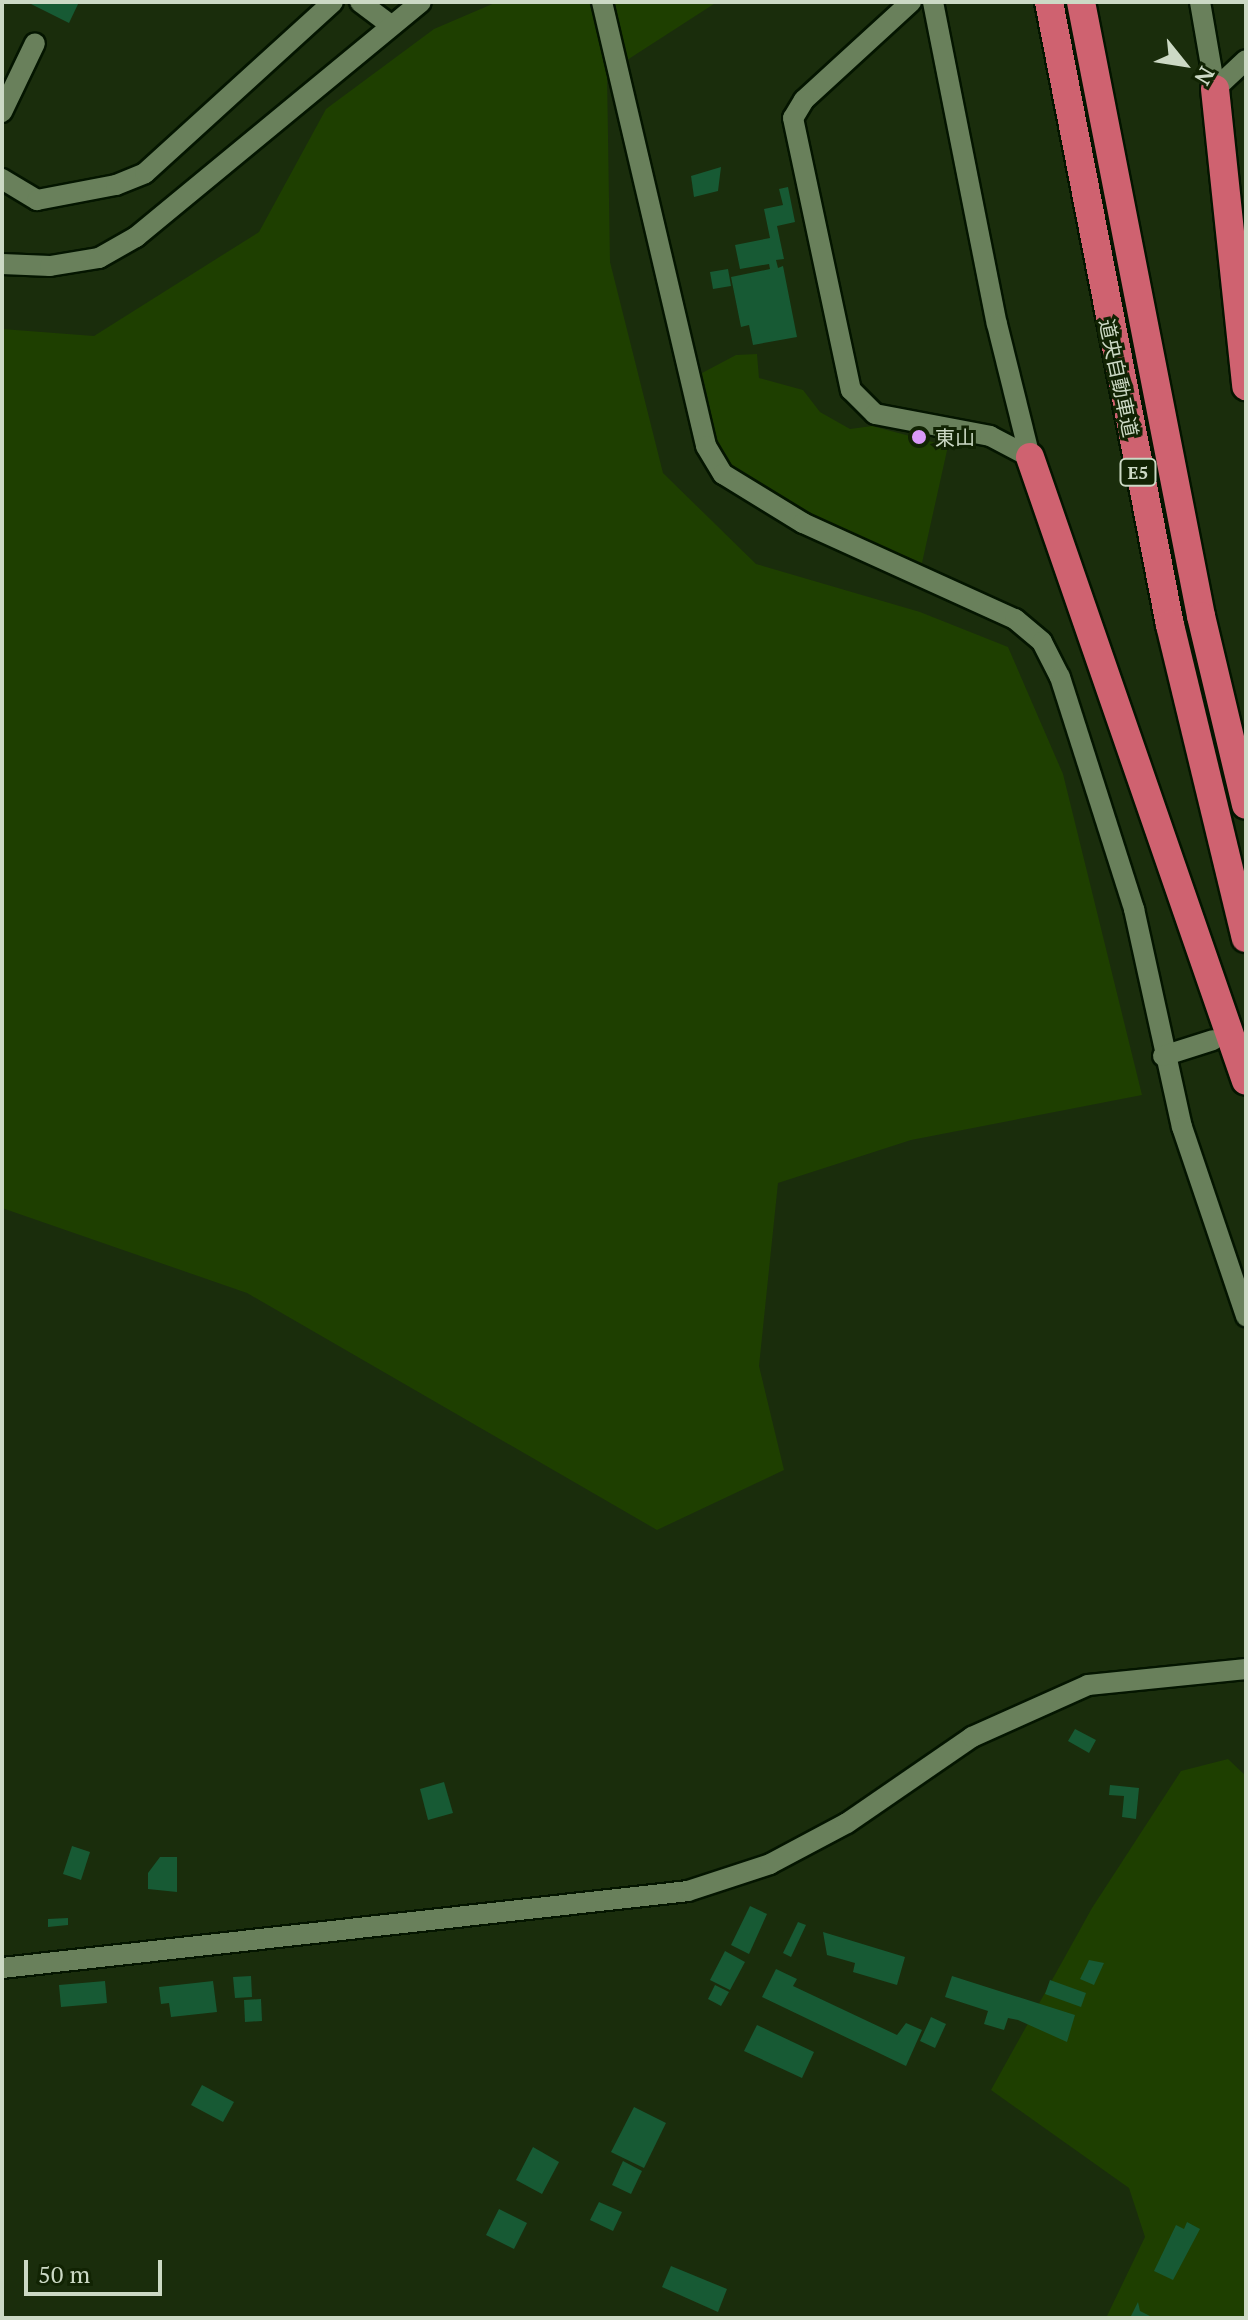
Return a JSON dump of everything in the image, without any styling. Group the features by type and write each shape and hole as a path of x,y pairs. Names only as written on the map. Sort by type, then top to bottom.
{"highway":[{"name":"道央自動車道","path":"1049,2 1073,153 1170,625 1246,938"},
{"name":"道央自動車道","path":"1081,2 1188,554 1246,805"},
{"path":"1215,89 1246,386"},
{"path":"1030,457 1246,1081"}],"street":[{"path":"2,179 37,200 116,185 145,173 333,2"},
{"path":"360,2 388,23"},
{"path":"2,264 50,266 99,258 136,237 388,23 421,2"},
{"path":"602,2 706,446 723,474 754,498 982,602 1042,642 1060,677 1134,909 1163,1056 1246,1316"},
{"path":"911,2 804,100 793,118 851,390 875,414 990,436 1030,457"},
{"path":"933,2 997,324 1030,457"},
{"path":"1200,2 1215,89"},
{"path":"2,112 35,43"},
{"path":"1215,89 1246,60"},
{"path":"1163,1056 1213,1040"},
{"path":"2,1968 688,1891 770,1864 847,1823 972,1737 1088,1685 1246,1669"}],"green space":[{"path":"497,2 717,2 607,73 610,262 663,473 756,564 920,612 1008,647 1063,774 1142,1095 911,1140 778,1183 759,1366 784,1470 657,1530 247,1293 2,1208 2,329 94,336 259,232 326,109 434,29"},
{"path":"757,354 759,378 803,390 820,412 850,429 872,426 948,446 922,563 816,519 740,477 718,445 702,373 736,355"},
{"path":"1228,1759 1246,1776 1246,2318 1106,2318 1145,2237 1129,2188 991,2090 1092,1908 1181,1771"}],"building":[{"path":"27,2 79,2 69,23"},
{"path":"721,167 718,191 694,197 691,176"},
{"path":"788,187 795,222 777,226 784,259 776,260 778,268 783,266 797,337 753,345 749,325 741,327 731,277 770,269 769,264 740,269 735,245 770,238 764,209 783,205 779,189"},
{"path":"728,269 731,286 713,289 710,272"},
{"path":"1075,1729 1096,1740 1089,1753 1068,1741"},
{"path":"444,1782 453,1813 428,1820 420,1789"},
{"path":"1110,1785 1139,1788 1136,1819 1122,1817 1124,1796 1109,1795"},
{"path":"72,1846 90,1852 81,1880 63,1874"},
{"path":"160,1857 177,1857 177,1892 148,1889 148,1873"},
{"path":"750,1906 767,1914 749,1954 731,1945"},
{"path":"68,1918 68,1925 48,1927 48,1919"},
{"path":"798,1922 806,1925 791,1957 783,1953"},
{"path":"823,1932 905,1957 897,1985 853,1972 855,1963 827,1955"},
{"path":"725,1951 745,1962 730,1990 710,1980"},
{"path":"1089,1960 1104,1963 1094,1985 1080,1979"},
{"path":"776,1969 797,1979 793,1986 897,2035 906,2023 922,2030 906,2066 762,1997"},
{"path":"251,1976 252,1997 235,1998 233,1977"},
{"path":"952,1976 1075,2015 1067,2042 1018,2020 1008,2018 1004,2030 984,2024 988,2011 945,1997"},
{"path":"1050,1980 1086,1993 1081,2007 1045,1994"},
{"path":"105,1981 107,2003 61,2007 59,1985"},
{"path":"213,1981 217,2012 171,2017 169,2003 161,2004 159,1987"},
{"path":"715,1985 729,1992 721,2006 708,1999"},
{"path":"261,1999 262,2021 245,2022 244,2000"},
{"path":"931,2017 946,2024 935,2048 920,2041"},
{"path":"757,2025 814,2052 802,2078 744,2051"},
{"path":"202,2085 234,2102 223,2122 191,2105"},
{"path":"634,2107 666,2123 644,2168 611,2152"},
{"path":"533,2147 559,2162 542,2194 516,2180"},
{"path":"623,2161 642,2171 631,2194 612,2185"},
{"path":"599,2202 622,2212 613,2231 590,2220"},
{"path":"499,2209 527,2223 514,2249 486,2235"},
{"path":"1187,2222 1200,2229 1173,2280 1154,2271 1176,2225 1184,2229"},
{"path":"671,2266 727,2289 718,2312 662,2287"},
{"path":"1138,2302 1140,2311 1154,2318 1130,2318"}],"place":[{"name":"東山","path":"919,437"}]}
